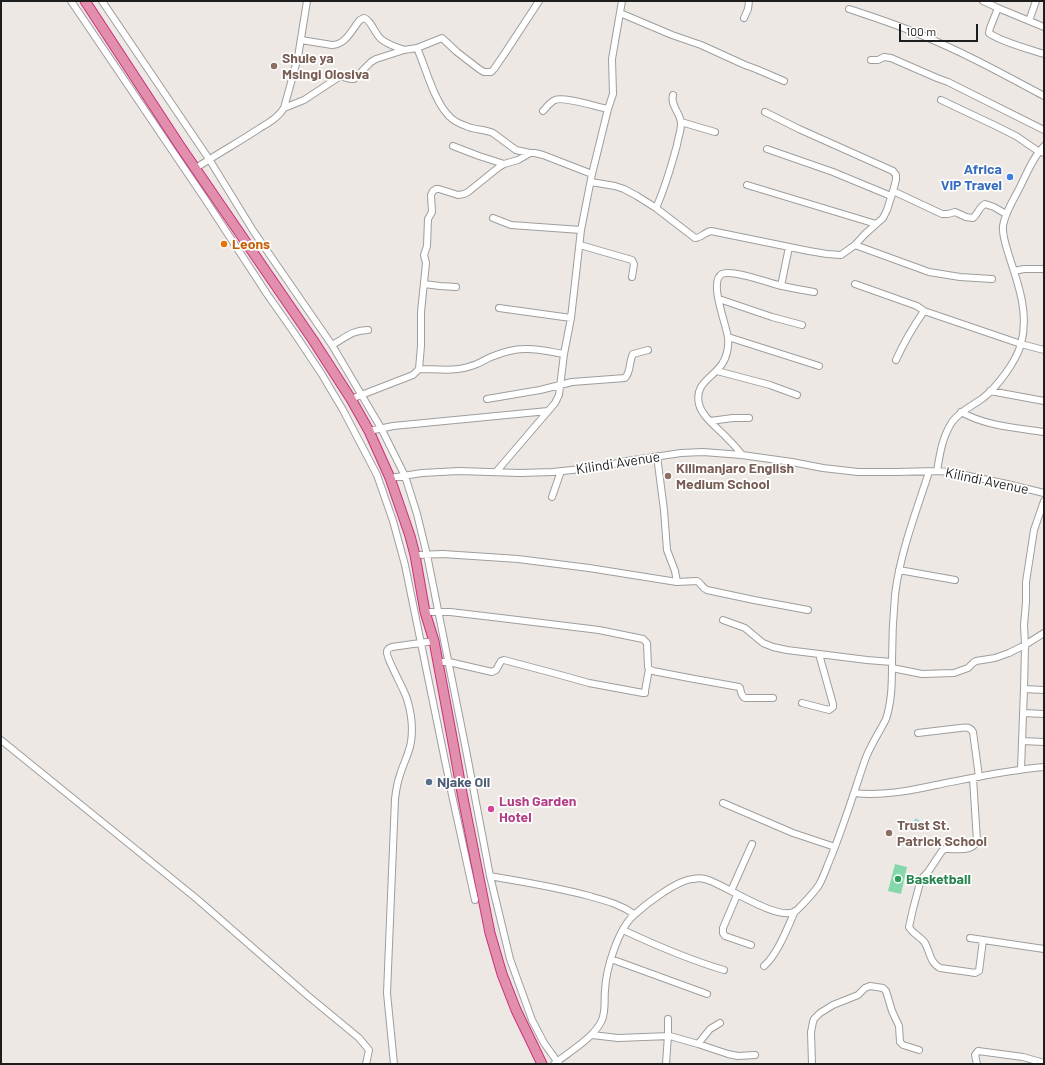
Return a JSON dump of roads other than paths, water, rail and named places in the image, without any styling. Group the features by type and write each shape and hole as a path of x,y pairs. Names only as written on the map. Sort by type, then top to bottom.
{"highway":[{"path":"86,1 180,146 313,340 351,399 369,430 390,478 410,536 415,555 425,612 434,641 490,933 502,974 516,1010 542,1064"}],"street":[{"path":"71,1 205,200 266,294 321,373 343,410 377,475 389,508 405,564 475,900"},
{"path":"102,1 209,159 254,232 332,345 381,428 404,476 417,514 427,555 490,876 510,959 532,1020 557,1063 592,1035 603,1018 605,985 608,969 623,930 630,918 671,888 691,879 709,880 762,906 777,911 790,913 795,912"},
{"path":"196,168 264,126 278,116 284,108 296,65 307,1"},
{"path":"284,108 304,100 339,77 354,79 376,59 404,50 417,48 443,38 457,52 475,66 484,72 491,72 539,1"},
{"path":"496,472 555,404 559,395 564,354 571,318 581,230 592,174 613,94 612,58 622,1"},
{"path":"744,18 750,1"},
{"path":"983,1 1044,27"},
{"path":"1029,21 1036,1"},
{"path":"998,8 989,33 1044,54"},
{"path":"849,9 913,32 964,54 1044,96"},
{"path":"620,13 701,45 784,81"},
{"path":"301,40 337,45 342,43 360,20 364,18 368,20 376,33 383,40 394,47 404,50"},
{"path":"417,48 442,108 455,121 468,127 489,131 516,150 543,155 592,174"},
{"path":"871,60 878,60 884,57 891,58 948,82 1044,130"},
{"path":"656,208 670,171 681,129 681,122 672,102 672,95"},
{"path":"543,111 556,99 564,99 608,110"},
{"path":"941,100 996,126 1041,152"},
{"path":"591,182 624,189 638,196 695,238 700,238 711,231 789,247 841,255 855,245 883,218 892,194 896,175 893,171 799,129 765,112"},
{"path":"681,122 715,132"},
{"path":"453,146 504,164"},
{"path":"937,471 942,444 953,421 961,412 990,391 1007,371 1021,344 1024,326 1023,306 1004,237 1003,226 1006,214 1044,146"},
{"path":"767,149 945,214 955,212 966,218 973,218 985,204 1006,214"},
{"path":"351,399 413,375 419,369 421,312 426,263 424,255 427,246 428,219 432,212 431,195 433,192 436,189 439,189 458,194 468,192 499,167 518,160 530,153"},
{"path":"747,185 876,224"},
{"path":"493,218 511,225 581,230"},
{"path":"580,245 632,260 634,264 632,276"},
{"path":"855,245 929,272 960,277 992,279"},
{"path":"781,286 789,247"},
{"path":"1014,271 1024,269 1044,269"},
{"path":"742,455 728,438 710,421 702,411 699,404 702,384 717,371 726,354 728,337 718,299 717,281 724,273 738,274 781,286 814,292"},
{"path":"424,284 456,287"},
{"path":"855,284 917,306 924,312 1021,344 1044,350"},
{"path":"718,299 772,318 802,325"},
{"path":"499,308 571,318"},
{"path":"896,360 905,341 924,312"},
{"path":"332,345 352,332 368,330"},
{"path":"728,337 819,366"},
{"path":"419,369 465,368 482,363 491,357 523,349 535,349 564,354"},
{"path":"487,399 560,386 572,382 625,378 628,376 630,359 633,354 648,350"},
{"path":"717,371 770,385 797,395"},
{"path":"990,391 1044,401"},
{"path":"369,430 393,426 548,411"},
{"path":"961,412 975,419 988,423 1044,432"},
{"path":"710,421 733,418 749,418"},
{"name":"Kilindi Avenue","path":"390,478 422,472 459,470 536,473 561,471 600,467 657,456 703,452 742,455 858,472 950,472 1044,493"},
{"path":"657,456 664,510 667,550 675,571 676,582"},
{"path":"552,497 561,471"},
{"path":"764,966 776,950 795,912 818,885 835,847 866,758 888,714 891,696 894,612 899,570 928,472"},
{"path":"1021,769 1026,582 1032,541 1044,501"},
{"path":"415,555 450,554 518,559 589,568 676,582 697,581 707,590 808,610"},
{"path":"899,570 955,580"},
{"path":"425,612 482,615 599,630 643,639 647,643 647,664 649,669 645,691 643,693 589,683 504,660 500,661 496,670 492,672 449,662 438,662"},
{"path":"723,620 745,628 764,643 773,647 787,650 892,662"},
{"path":"892,668 922,674 954,673 968,668 976,661 995,658 1009,653 1044,634"},
{"path":"394,1064 387,993 395,799 398,780 410,745 412,732 410,710 407,699 387,653 390,648 434,641"},
{"path":"802,703 829,710 833,707 820,654"},
{"path":"649,669 739,687 741,694 745,698 773,698"},
{"path":"1024,689 1044,690"},
{"path":"1023,713 1044,714"},
{"path":"918,733 967,727 973,732 976,777 977,841 974,846 969,848 948,849 942,851 928,872 921,878 910,927 924,942 935,966 940,968 969,972 979,971 983,940"},
{"path":"1,740 196,899 359,1038 369,1050 366,1064"},
{"path":"1022,741 1044,742"},
{"path":"854,793 866,794 901,792 1021,769 1044,767"},
{"path":"723,803 793,833 835,847"},
{"path":"731,891 752,844"},
{"path":"490,876 564,889 618,905 634,914"},
{"path":"737,895 723,928 723,933 725,936 751,945"},
{"path":"623,930 657,945 724,970"},
{"path":"970,938 1044,949"},
{"path":"611,959 706,994"},
{"path":"812,1064 811,1027 814,1019 820,1013 833,1005 858,995 865,988 870,986 883,988 886,992 898,1026 900,1042 903,1045 919,1050"},
{"path":"667,1064 668,1019"},
{"path":"698,1044 710,1029 720,1023"},
{"path":"592,1035 618,1038 668,1035 728,1054 738,1056 755,1055"},
{"path":"977,1064 975,1054 978,1051 1023,1057 1044,1063"}],"water":[{"path":"916,818 922,823 913,832 908,828"}],"place":[{"name":"Shule ya Msingi Olosiva","path":"274,66"},
{"name":"Africa VIP Travel","path":"1010,177"},
{"name":"Leons","path":"224,244"},
{"name":"Kilimanjaro English Medium School","path":"668,476"},
{"name":"Njake Oil","path":"429,782"},
{"name":"Lush Garden Hotel","path":"491,809"},
{"name":"Trust St. Patrick School","path":"889,833"},
{"name":"Basketball","path":"898,879"}]}
